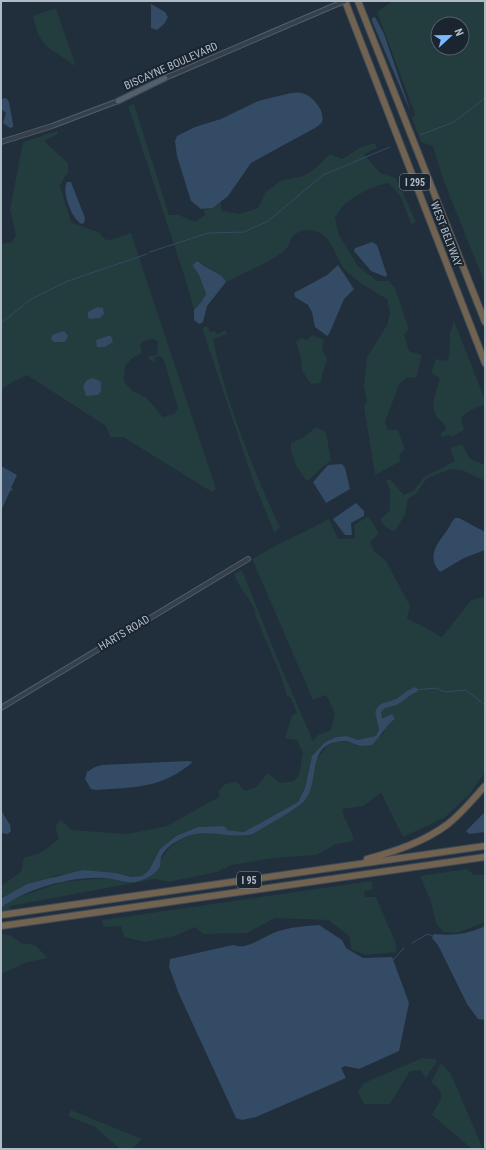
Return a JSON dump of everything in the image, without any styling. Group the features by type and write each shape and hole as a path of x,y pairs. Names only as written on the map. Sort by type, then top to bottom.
{"highway":[{"name":"WEST BELTWAY","path":"345,1 485,363"},
{"name":"WEST BELTWAY","path":"358,1 485,322"},
{"path":"348,865 412,845 437,832 463,810 485,786"},
{"name":"I 95","path":"1,915 485,846"},
{"name":"I 95","path":"4,925 485,857"},
{"path":"405,868 412,869 485,861"}],"main road":[{"name":"BISCAYNE BOULEVARD","path":"118,101 165,78"}],"street":[{"name":"BISCAYNE BOULEVARD","path":"165,78 345,1"},
{"name":"BISCAYNE BOULEVARD","path":"1,142 52,126 118,101"},
{"name":"HARTS ROAD","path":"1,708 248,559"}],"green space":[{"path":"393,1 485,1 485,284 443,179 433,146 421,142 412,119 415,114 377,12"},
{"path":"56,8 76,67 48,48 40,37 36,28 33,16"},
{"path":"134,104 169,215 179,215 195,222 205,215 204,210 213,208 221,203 221,211 240,214 258,208 265,193 280,181 303,176 317,167 330,154 342,159 361,147 375,143 377,148 364,154 380,173 396,178 416,222 411,224 401,197 389,183 374,187 358,195 344,205 335,218 339,235 358,266 377,281 389,281 395,288 409,330 404,334 409,351 422,355 416,378 407,377 399,385 385,422 388,430 398,430 405,449 399,455 401,461 375,475 364,407 367,401 364,386 367,357 387,325 390,313 387,299 371,290 347,272 326,238 312,230 307,230 301,231 294,235 291,238 287,248 276,257 226,282 222,276 199,261 192,265 199,275 206,294 194,310 185,278 128,106"},
{"path":"57,131 58,134 44,141 68,163 68,174 65,176 60,186 71,222 100,233 104,239 111,240 131,233 216,489 212,492 123,437 110,437 106,426 27,375 1,390 1,244 12,242 16,235 10,209 23,142","holes":["154,339 158,342 157,355 151,355 148,358 155,363 155,358 160,356 164,360 178,408 174,414 163,417 146,397 133,391 124,382 125,367 132,358 142,353 140,344 146,340"]},
{"path":"454,321 485,400 485,404 467,412 461,418 464,430 451,437 449,435 442,437 440,434 446,429 444,423 437,417 434,408 434,398 440,378 431,373 436,359 446,361 449,358 450,333"},
{"path":"207,326 211,332 214,331 218,334 225,330 227,334 213,339 225,387 241,435 280,528 274,532 255,486 202,328"},
{"path":"313,335 324,340 322,349 327,359 320,383 311,384 302,371 301,357 296,342 301,338 306,340"},
{"path":"316,427 326,432 331,461 324,465 307,481 293,458 291,443 304,437"},
{"path":"462,444 470,459 485,465 485,481 462,470 451,469 427,478 416,494 408,499 405,515 394,532 384,526 380,519 390,510 390,490 386,481 390,479 404,495 414,490 424,477 455,461 450,448"},
{"path":"368,516 379,533 370,542 374,551 386,561 410,606 407,618 442,637 471,600 485,596 485,772 469,795 444,818 403,837 381,793 363,806 342,809 354,841 336,844 316,855 275,858 231,865 217,872 168,882 155,879 10,906 9,910 1,911 1,907 13,899 62,882 106,878 121,881 150,877 162,857 176,842 194,834 253,834 305,800 310,788 315,761 327,746 335,742 348,741 358,746 383,734 386,726 395,719 380,724 376,736 365,740 358,740 347,736 336,737 325,742 312,756 305,788 298,802 244,832 226,830 222,826 198,827 176,836 160,849 149,870 142,876 131,877 116,873 56,875 49,879 27,884 1,899 1,886 21,872 24,857 29,857 38,853 59,839 55,826 61,820 72,830 127,834 167,826 219,797 219,791 225,784 237,782 245,791 256,787 268,773 280,783 294,781 299,775 303,753 297,740 285,738 292,715 297,713 291,698 287,696 281,676 254,612 255,610 234,574 242,570 275,653 313,741 318,735 331,730 335,714 326,695 313,700 252,559 329,519 338,539 355,538 354,525"},
{"path":"467,869 474,875 485,875 485,922 457,933 443,932 436,923 431,902 420,876"},
{"path":"371,881 373,889 364,892 365,897 376,897 396,944 396,952 366,955 351,949 349,936 328,920 275,918 247,933 203,934 195,927 175,936 144,942 124,937 121,926 104,927 102,920"},
{"path":"1,934 10,935 21,943 35,945 48,958 28,962 1,974"},
{"path":"422,1058 436,1059 437,1061 426,1078 420,1070 410,1071 390,1104 364,1104 358,1092 364,1083"},
{"path":"441,1063 451,1074 483,1149 472,1149 432,1115 440,1100 441,1094 431,1082"},
{"path":"71,1110 142,1139 132,1149 120,1149 95,1127 68,1116"}],"water":[{"path":"151,4 165,12 168,17 164,24 157,30 151,28"},
{"path":"375,17 384,34 411,113 372,21 372,18"},
{"path":"291,93 305,94 309,96 320,108 323,118 322,122 315,128 251,163 228,196 213,208 201,209 191,201 177,156 175,141 177,136 195,127 221,119 258,101"},
{"path":"6,98 9,102 13,124 13,127 10,128 3,123 6,113 1,109 1,99"},
{"path":"67,182 71,182 85,218 84,223 82,224 75,217 68,205 65,192"},
{"path":"372,242 377,245 387,275 386,277 371,271 354,251 355,248"},
{"path":"198,261 221,276 226,282 207,306 203,322 199,324 194,320 194,310 206,294 199,275 192,265"},
{"path":"338,265 354,289 344,299 327,336 315,327 312,312 308,305 295,297 294,293 327,275"},
{"path":"97,307 103,308 104,314 100,318 90,319 88,317 88,312"},
{"path":"64,331 68,336 65,342 54,342 51,339 52,335"},
{"path":"111,336 113,342 105,347 97,347 96,340"},
{"path":"93,378 101,382 101,391 98,395 86,396 83,386 87,380"},
{"path":"342,464 345,468 350,489 326,503 313,482 328,465"},
{"path":"1,466 17,475 11,488 13,490 10,491 1,511"},
{"path":"356,503 364,511 364,516 351,523 352,535 345,535 333,519"},
{"path":"455,518 459,518 485,532 485,550 464,558 440,572 434,561 434,551"},
{"path":"392,714 395,719 388,725 372,745 359,746 346,741 333,743 324,748 316,763 310,792 305,800 288,813 253,834 235,835 208,833 190,835 170,846 161,857 158,869 149,877 142,880 131,882 105,878 92,878 65,881 36,889 11,901 1,908 1,899 27,884 83,870 116,873 131,877 142,876 149,870 160,849 176,836 198,827 222,826 227,828 226,830 244,832 298,802 305,788 312,756 325,742 336,737 347,736 358,740 376,736 379,730 379,720"},
{"path":"193,762 170,777 147,785 96,790 91,789 85,779 87,772 102,765"},
{"path":"1,810 10,825 11,831 8,834 1,833"},
{"path":"485,812 485,832 469,834 466,831"},
{"path":"319,925 342,940 346,948 363,958 392,957 409,1003 399,1051 359,1069 345,1066 341,1068 346,1078 256,1117 242,1120 236,1118 179,994 169,967 170,959 233,945 244,946 279,931"},
{"path":"485,926 484,1020 478,1019 467,1004 438,945 432,938 434,934 460,934"}],"waterway":[{"path":"420,135 454,122 485,98"},
{"path":"150,252 208,233 244,232 268,221 323,175 390,147"},
{"path":"1,323 31,299 68,281 147,254"},
{"path":"415,690 436,688 445,692 466,690 485,705"},
{"path":"381,726 378,712 381,707 398,701 415,690"},
{"path":"412,943 428,934 433,936"},
{"path":"393,960 404,948"}]}
